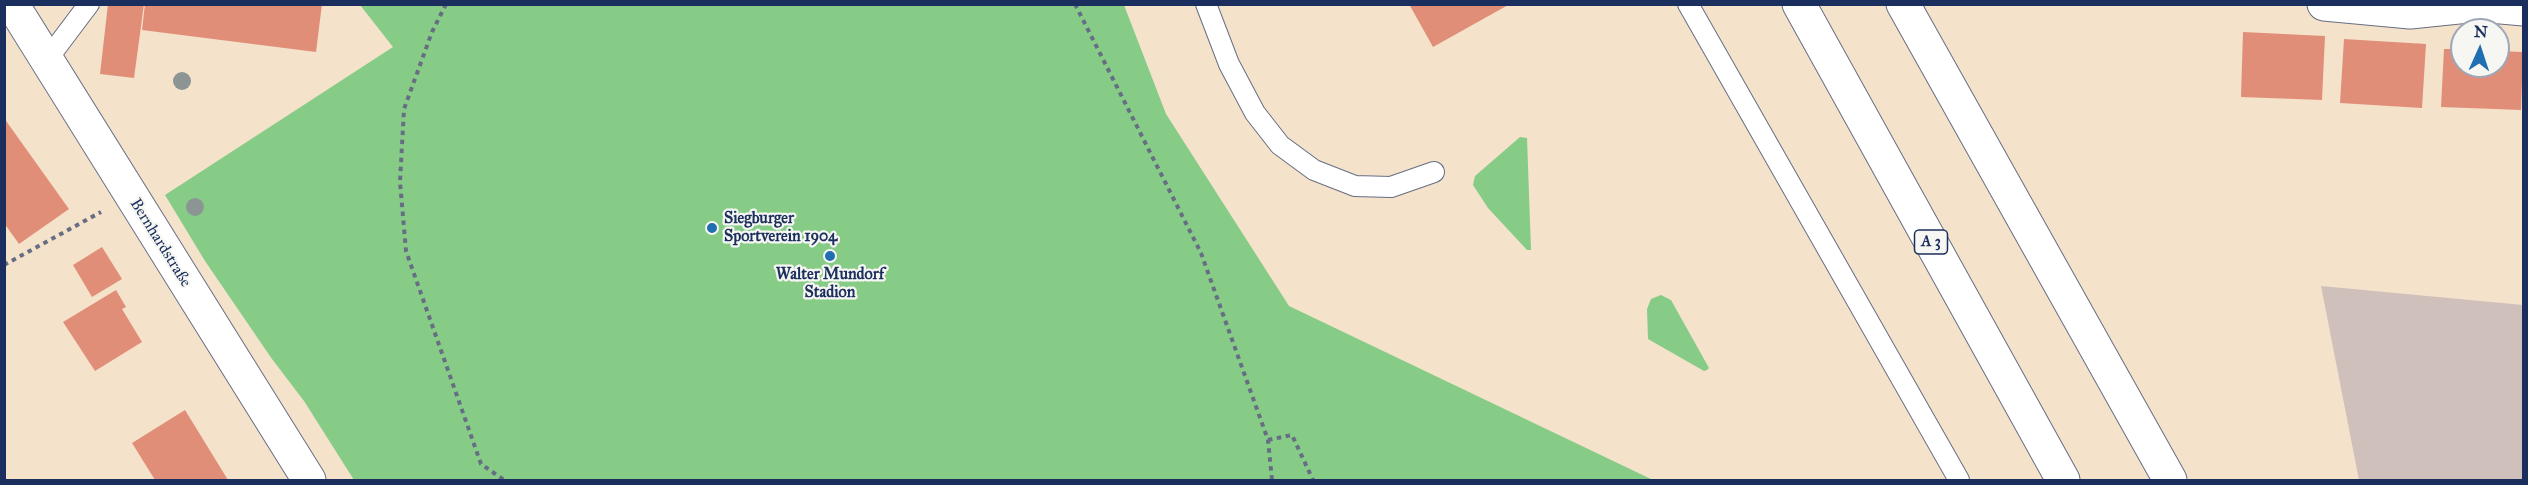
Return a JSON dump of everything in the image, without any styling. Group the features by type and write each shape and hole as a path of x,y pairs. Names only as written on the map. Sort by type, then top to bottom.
{"main road":[{"name":"Bernhardstraße","path":"12,4 309,480"},
{"name":"A 3","path":"1798,4 2063,480"},
{"path":"2324,4 2410,12 2478,5 2523,9"},
{"path":"1906,7 2170,480"}],"lane":[{"path":"46,61 89,4"},
{"path":"1206,4 1229,64 1255,113 1280,145 1314,170 1355,186 1390,187 1434,172"},
{"path":"1688,4 1959,480"}],"path":[{"path":"446,4 432,32 404,109 400,182 406,251 481,464 504,480"},
{"path":"1075,4 1201,253 1268,440 1272,480"},
{"path":"4,265 130,196"},
{"path":"1268,440 1292,435 1313,480"}],"shaded area":[{"path":"2321,286 2523,305 2523,480 2359,480"}],"green space":[{"name":"Walter Mundorf Stadion","path":"360,5 1124,5 1166,114 1289,306 1653,480 354,480 304,401 272,359 205,261 165,195 393,47"},
{"path":"1520,137 1527,138 1531,250 1527,250 1488,208 1473,185 1475,176"},
{"path":"1661,295 1671,300 1709,368 1707,370 1704,371 1648,339 1647,309 1651,299"}],"building":[{"path":"108,4 144,4 134,78 100,74"},
{"path":"145,4 322,4 316,52 142,30"},
{"path":"1409,4 1510,4 1433,47"},
{"path":"2243,32 2325,36 2322,100 2241,97"},
{"path":"2344,39 2426,44 2422,108 2340,103"},
{"path":"2444,49 2450,49 2450,78 2510,78 2510,51 2523,52 2521,110 2441,107"},
{"path":"4,118 69,209 19,244 4,223"},
{"path":"102,247 122,279 92,297 73,265"},
{"path":"116,290 126,307 122,309 142,342 95,371 63,322"},
{"path":"185,410 228,480 155,480 132,443"}],"place":[{"name":"Siegburger Sportverein 1904","path":"712,228"},
{"name":"Walter Mundorf Stadion","path":"830,256"}]}
